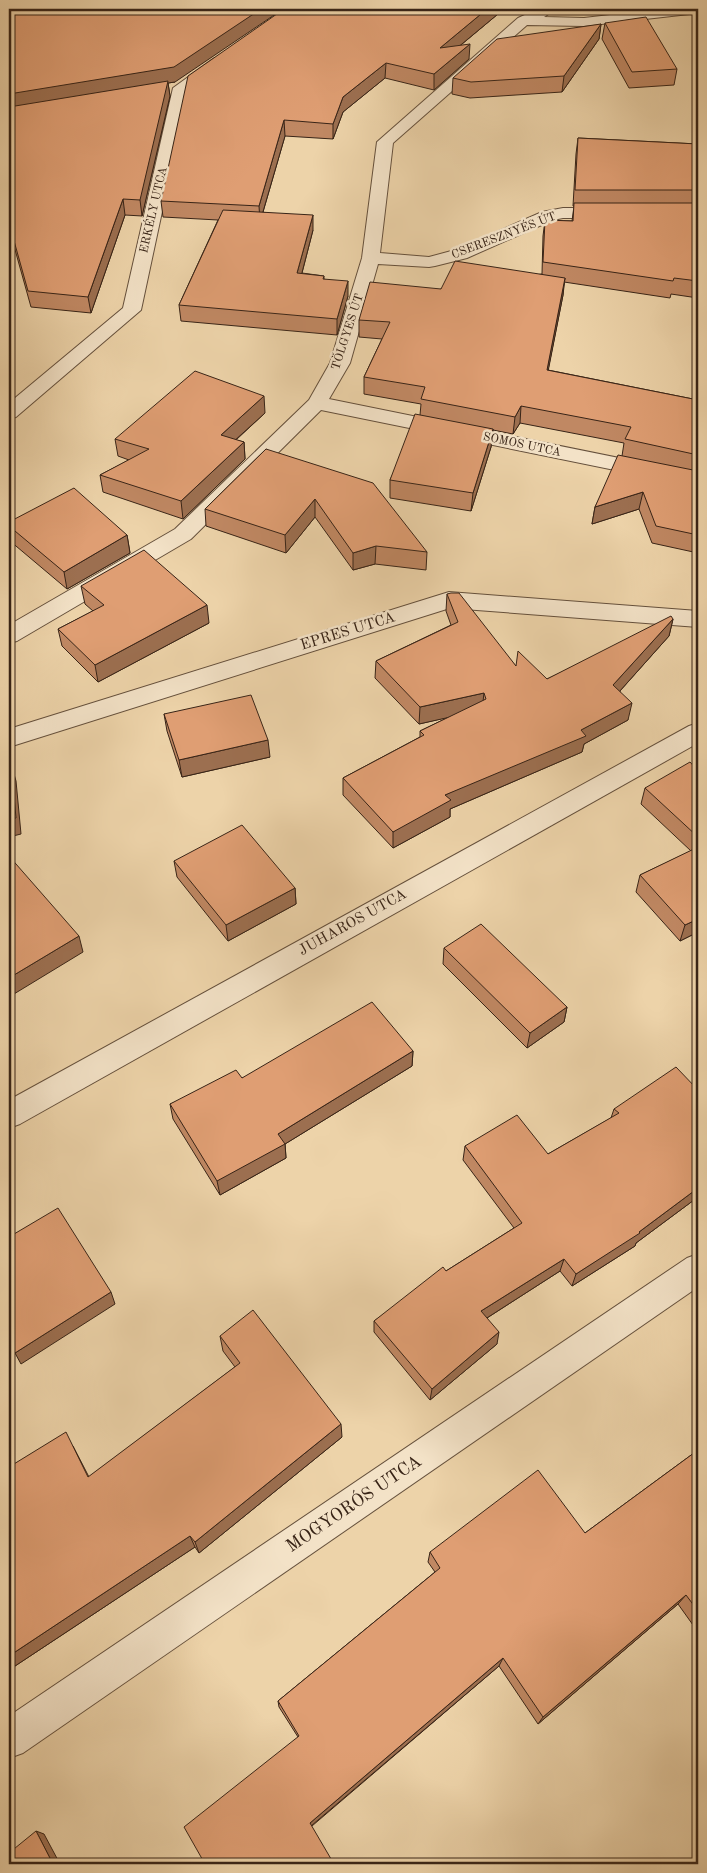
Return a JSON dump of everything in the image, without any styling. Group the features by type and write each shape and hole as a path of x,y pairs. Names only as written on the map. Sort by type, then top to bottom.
{"street":[{"name":"TÖLGYES ÚT","path":"9,635 183,534 317,403 340,363 371,258 385,142 524,21 550,9"},
{"path":"524,21 584,22 698,9"},
{"path":"162,91 181,88 230,54"},
{"name":"ERKÉLY UTCA","path":"9,412 132,310 181,88"},
{"name":"CSERESZNYÉS ÚT","path":"371,258 429,262 461,254 548,216 563,213 624,213"},
{"name":"SOMOS UTCA","path":"317,403 698,481"},
{"name":"EPRES UTCA","path":"9,738 449,600 698,619"},
{"name":"JUHAROS UTCA","path":"9,1115 698,732"},
{"name":"MOGYORÓS UTCA","path":"9,1739 698,1269"}],"building":[{"path":"9,9 261,9 174,67 9,94"},
{"path":"284,9 487,9 440,48 470,44 434,74 386,63 343,97 333,124 284,120 259,206 161,201 188,76"},
{"path":"646,17 677,69 632,72 605,23"},
{"path":"601,24 564,76 471,82 453,78 497,39"},
{"path":"168,81 140,200 123,199 88,297 28,291 11,230 9,231 9,107"},
{"path":"578,138 698,144 698,190 575,190"},
{"path":"574,203 698,203 698,281 674,278 673,281 543,262 545,220 573,221"},
{"path":"223,210 313,215 297,273 324,276 323,279 348,281 337,319 179,305"},
{"path":"455,261 565,278 547,370 698,400 698,455 625,439 631,427 521,406 515,417 421,399 425,387 364,377 390,322 359,320 370,282 441,289"},
{"path":"195,371 264,396 221,435 244,442 181,501 100,475 149,449 115,439"},
{"path":"415,414 493,429 473,493 390,480"},
{"path":"266,449 373,483 427,552 376,546 353,553 315,499 285,535 205,509"},
{"path":"618,455 698,471 698,535 656,526 643,492 595,507"},
{"path":"74,488 127,535 64,572 9,526 9,522"},
{"path":"144,550 207,605 95,665 58,629 104,605 81,586"},
{"path":"459,593 516,666 518,651 547,679 671,616 673,619 613,685 632,703 581,730 586,736 445,795 451,800 393,832 343,778 424,735 420,731 486,699 484,693 420,707 376,661 458,622 447,594"},
{"path":"251,695 268,740 179,760 164,714"},
{"path":"690,762 698,771 698,837 645,788"},
{"path":"11,764 16,818 9,819 9,765"},
{"path":"242,825 295,888 226,925 174,861"},
{"path":"698,847 698,919 685,925 640,875"},
{"path":"9,856 79,936 9,978"},
{"path":"481,924 567,1007 530,1033 444,948"},
{"path":"372,1002 413,1051 278,1134 285,1144 217,1181 170,1104 236,1070 242,1078"},
{"path":"676,1067 698,1090 698,1188 640,1233 576,1274 564,1259 481,1311 499,1332 432,1389 374,1321 443,1267 446,1271 522,1223 465,1146 517,1115 548,1154 619,1113 614,1109"},
{"path":"58,1208 111,1292 15,1353 9,1343 9,1237"},
{"path":"253,1310 341,1424 195,1542 190,1536 9,1656 9,1467 66,1432 88,1477 240,1363 220,1336"},
{"path":"698,1450 698,1611 686,1595 543,1717 503,1658 310,1823 334,1864 205,1864 184,1827 299,1736 278,1701 440,1568 430,1552 538,1470 585,1533"},
{"path":"36,1831 53,1864 9,1864 9,1853"}]}
